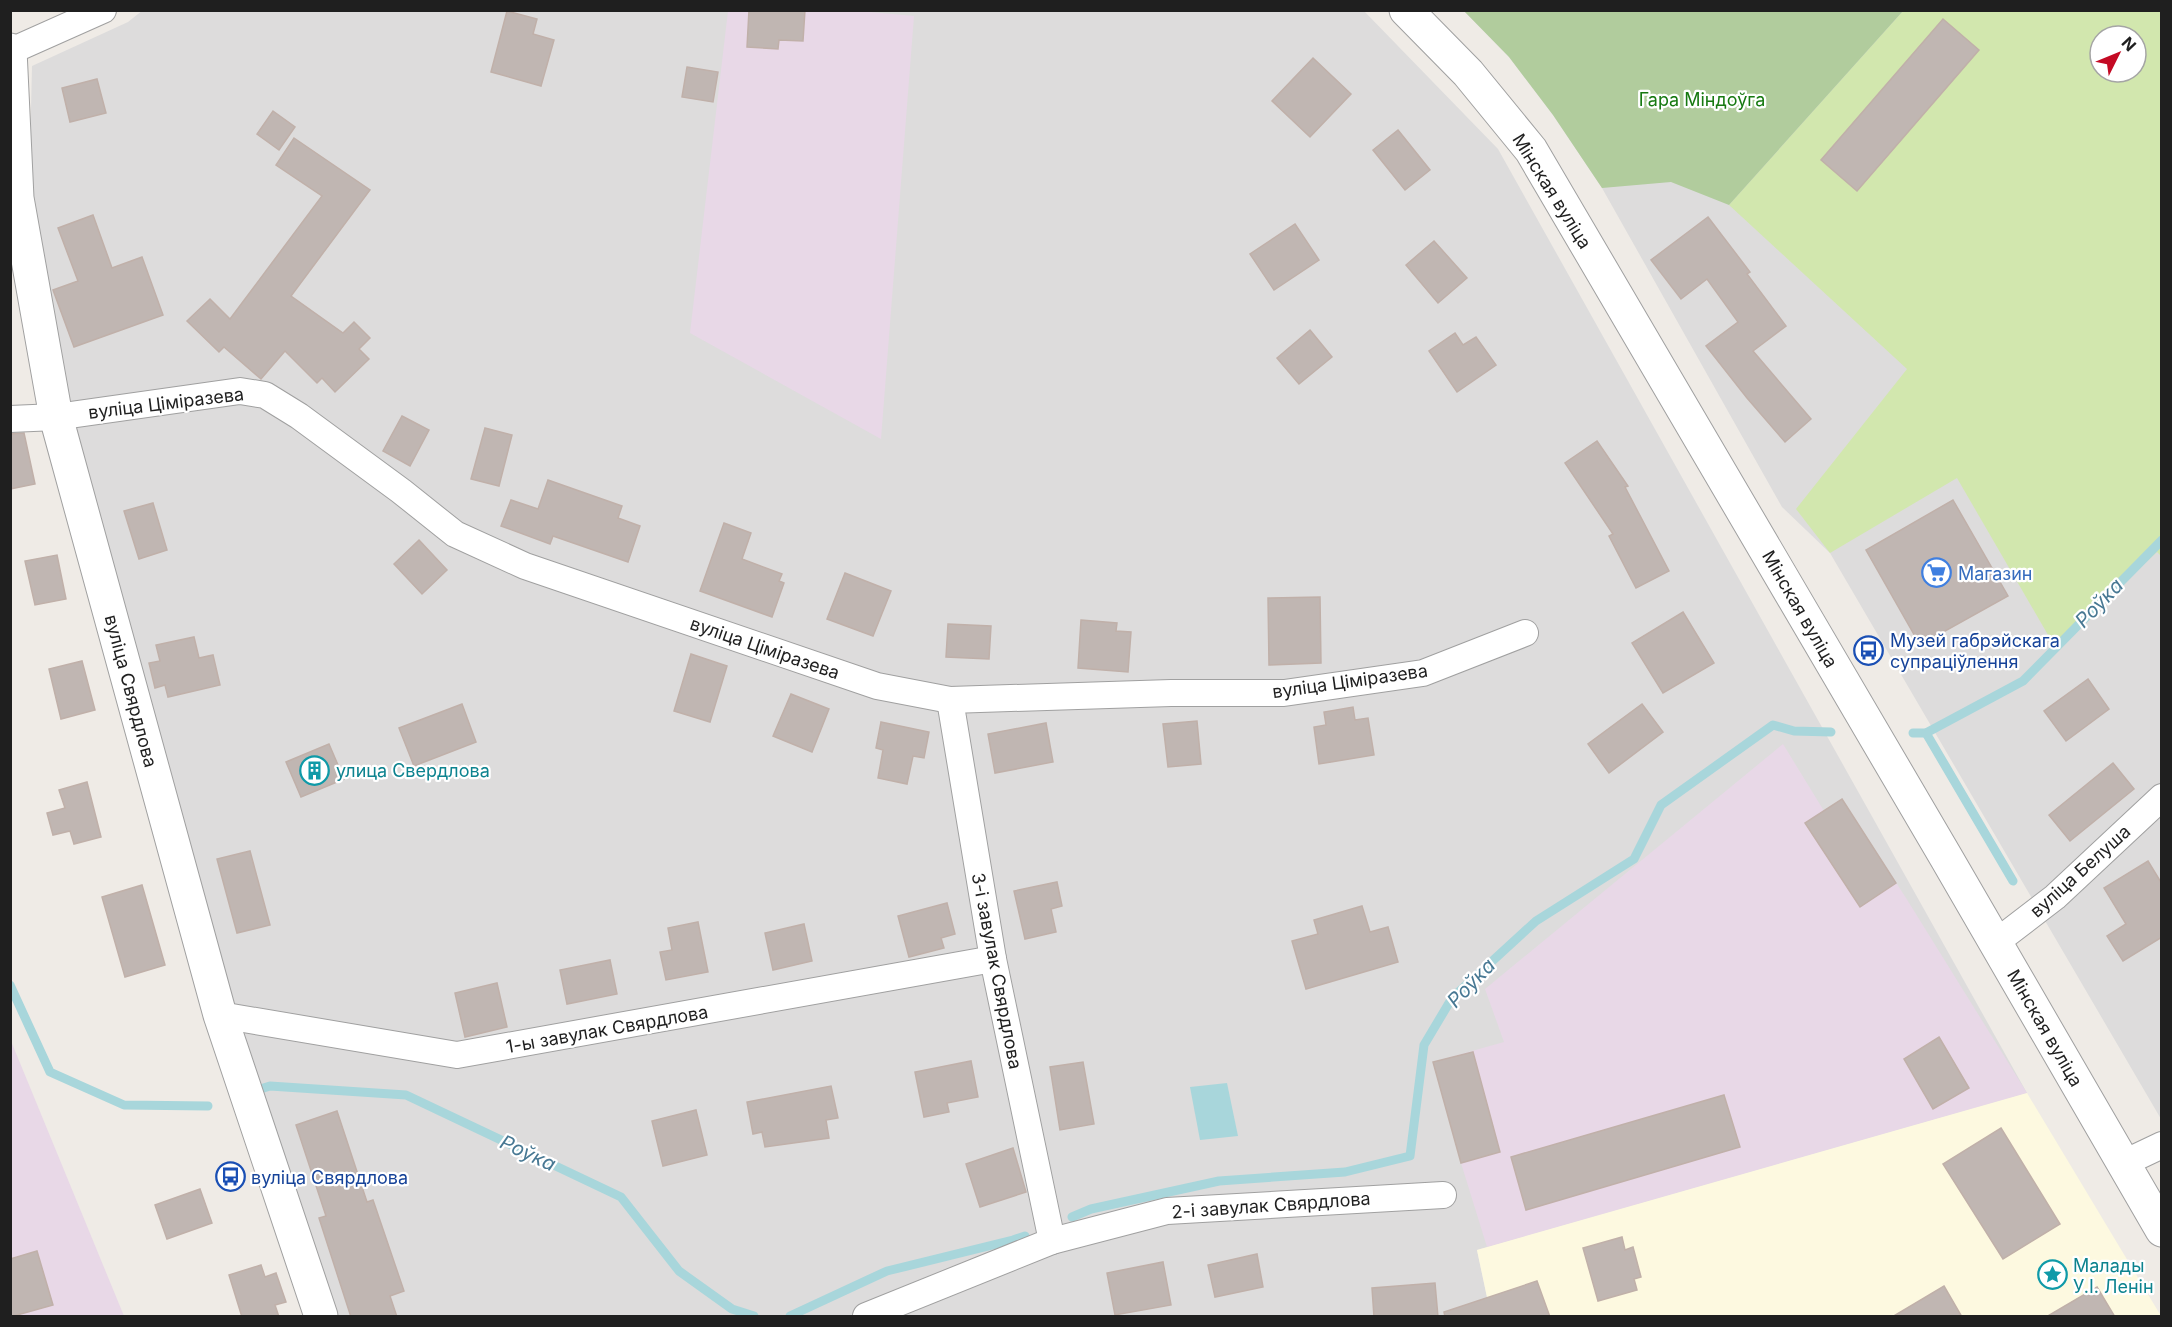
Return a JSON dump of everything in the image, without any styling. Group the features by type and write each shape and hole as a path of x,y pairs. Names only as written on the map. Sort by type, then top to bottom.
{"street":[{"path":"11,51 104,10"},
{"name":"Мінская вуліца","path":"1406,10 1468,73 1531,150 2162,1230"},
{"name":"вуліца Свярдлова","path":"11,51 17,198 56,417 220,1015 321,1317"},
{"name":"вуліца Ціміразева","path":"10,419 56,417 240,391 265,395 401,490 455,534 525,566 877,686 950,700 1171,693 1284,693 1423,674 1525,633"},
{"name":"3-і завулак Свярдлова","path":"950,700 993,959 1052,1241"},
{"name":"вуліца Белуша","path":"1995,943 2055,897 2162,797"},
{"name":"1-ы завулак Свярдлова","path":"220,1015 457,1055 993,959"},
{"path":"2122,1164 2162,1145"},
{"name":"2-і завулак Свярдлова","path":"866,1317 1052,1241 1167,1211 1443,1195"}],"shaded area":[{"path":"143,10 1364,11 1498,149 2027,1093 1477,1250 1491,1316 321,1316 66,409 29,197 32,66 128,22"},
{"path":"848,10 914,16 881,439 690,333 728,11"},
{"path":"1464,11 2161,11 2161,1119 1830,553 1782,507 1602,188 1553,115 1509,57"},
{"path":"1783,744 1824,811 1842,799 2027,1093 1487,1247 1433,1062 1504,1042 1485,989"},
{"path":"11,1041 124,1316 11,1316"},
{"path":"2027,1093 2161,1316 1491,1316 1477,1250"}],"green space":[{"name":"Гара Міндоўга","path":"1464,11 1903,11 1729,205 1671,182 1602,188 1553,115 1509,57"},
{"path":"1903,11 2161,11 2161,556 2157,552 2055,647 1957,478 1830,553 1796,509 1907,369 1729,205"}],"water":[{"path":"1227,1083 1238,1136 1200,1140 1190,1087"}],"building":[{"path":"749,10 805,10 803,41 779,40 778,49 747,47"},
{"path":"507,11 537,19 533,34 554,40 541,86 491,72"},
{"path":"1943,19 1979,50 1857,191 1821,160"},
{"path":"1313,58 1351,94 1310,137 1272,101"},
{"path":"687,67 718,72 713,102 682,97"},
{"path":"97,79 106,113 70,122 62,88"},
{"path":"273,111 295,127 279,150 257,134"},
{"path":"1398,130 1430,170 1405,190 1373,150"},
{"path":"294,138 370,190 291,296 343,333 354,322 370,338 359,349 369,359 335,392 322,378 317,383 285,351 261,379 224,347 219,352 187,321 210,299 230,319 322,196 276,165"},
{"path":"93,215 112,268 142,257 163,315 74,347 53,290 78,281 58,228"},
{"path":"1708,217 1750,272 1747,274 1786,326 1753,351 1811,419 1785,442 1706,346 1738,322 1707,279 1681,299 1651,260"},
{"path":"1295,224 1319,260 1274,290 1250,254"},
{"path":"1434,241 1467,278 1438,303 1406,265"},
{"path":"1310,330 1332,357 1299,384 1277,358"},
{"path":"1455,333 1463,345 1476,337 1496,365 1457,392 1429,351"},
{"path":"402,416 429,430 410,466 383,451"},
{"path":"485,428 512,435 499,486 471,479"},
{"path":"24,433 35,484 10,489 10,434"},
{"path":"1597,441 1628,486 1625,487 1669,571 1636,588 1609,536 1613,534 1565,463"},
{"path":"548,480 622,506 618,518 640,526 628,562 553,536 550,544 501,526 511,500 538,509"},
{"name":"Магазин","path":"1953,500 2008,596 1920,645 1866,550"},
{"path":"153,503 167,550 139,559 124,511"},
{"path":"724,523 751,533 742,559 782,574 779,581 784,583 772,617 700,591"},
{"path":"419,540 447,570 422,594 394,564"},
{"path":"57,555 66,599 35,605 25,561"},
{"path":"845,573 891,591 873,636 827,619"},
{"path":"1320,597 1321,663 1269,665 1268,598"},
{"path":"1683,612 1714,663 1663,693 1632,643"},
{"path":"1081,620 1117,623 1116,631 1131,632 1128,672 1078,668"},
{"path":"948,624 991,626 989,659 946,657"},
{"path":"194,637 199,658 213,655 220,685 168,697 165,685 155,688 149,663 160,661 156,645"},
{"path":"691,654 727,666 710,722 674,711"},
{"path":"82,661 95,710 61,719 49,669"},
{"path":"2088,679 2109,709 2066,741 2044,711"},
{"path":"791,694 829,709 812,752 773,736"},
{"path":"462,704 476,742 414,766 399,728"},
{"path":"1642,704 1663,732 1609,773 1588,744"},
{"path":"1353,707 1355,720 1368,718 1374,755 1319,764 1314,727 1326,725 1324,712"},
{"path":"1197,721 1201,764 1168,767 1163,724"},
{"path":"881,722 929,732 924,758 913,756 907,784 878,778 883,750 876,748"},
{"path":"1046,723 1053,762 995,773 988,734"},
{"name":"улица Свердлова","path":"329,744 344,779 301,797 286,762"},
{"path":"2113,763 2134,789 2070,841 2049,815"},
{"path":"87,782 101,837 74,844 70,831 53,835 47,813 65,808 59,790"},
{"path":"1842,799 1896,883 1860,907 1805,823"},
{"path":"250,851 270,925 237,933 217,859"},
{"path":"2148,861 2162,884 2162,937 2123,961 2107,936 2126,924 2104,888"},
{"path":"1057,882 1062,906 1051,909 1056,932 1025,939 1014,891"},
{"path":"142,885 165,965 125,977 102,897"},
{"path":"947,903 955,934 941,938 944,948 909,957 898,916"},
{"path":"1362,906 1370,932 1388,927 1398,962 1306,989 1292,941 1318,934 1314,920"},
{"path":"698,922 708,972 666,980 660,952 672,950 668,928"},
{"path":"804,924 812,961 773,970 765,933"},
{"path":"610,960 617,994 567,1004 560,970"},
{"path":"497,983 507,1027 465,1037 455,993"},
{"path":"1939,1037 1969,1088 1933,1109 1904,1059"},
{"path":"1473,1052 1500,1152 1461,1163 1433,1062"},
{"path":"971,1061 978,1097 947,1103 949,1112 924,1117 915,1072"},
{"path":"1083,1062 1094,1124 1060,1130 1050,1067"},
{"path":"831,1086 838,1118 826,1120 829,1138 765,1147 762,1132 753,1134 747,1102"},
{"path":"1724,1095 1740,1147 1526,1210 1511,1157"},
{"path":"696,1110 707,1155 663,1166 652,1121"},
{"path":"337,1111 367,1202 373,1200 404,1291 390,1296 397,1317 351,1317 319,1218 326,1216 296,1125"},
{"path":"2001,1128 2060,1224 2003,1259 1943,1164"},
{"path":"1013,1148 1026,1192 980,1207 966,1164"},
{"path":"200,1189 212,1223 167,1239 155,1205"},
{"path":"1622,1237 1625,1250 1633,1247 1641,1277 1634,1279 1637,1290 1598,1301 1583,1248"},
{"path":"37,1251 53,1305 10,1317 10,1259"},
{"path":"1257,1254 1263,1287 1215,1297 1208,1265"},
{"path":"1163,1262 1171,1305 1115,1315 1107,1273"},
{"path":"261,1265 265,1277 276,1273 286,1302 275,1305 279,1317 242,1317 229,1275"},
{"path":"1537,1281 1550,1317 1445,1317 1444,1312"},
{"path":"1435,1283 1438,1317 1374,1317 1372,1288"},
{"path":"1944,1286 1962,1317 1892,1317"},
{"path":"2097,1287 2115,1317 2046,1317"}],"waterway":[{"name":"Роўка","path":"1913,733 1926,733 2023,681 2162,540"},
{"name":"Роўка","path":"1072,1217 1091,1209 1219,1181 1345,1172 1410,1156 1424,1045 1452,998 1536,921 1634,859 1661,805 1773,725 1794,731 1831,732"},
{"path":"1926,733 2013,881"},
{"name":"Роўка","path":"10,985 50,1072 124,1105 208,1106"},
{"name":"Роўка","path":"257,1090 270,1086 406,1095 621,1197 679,1271 732,1309 754,1316"},
{"name":"Роўка","path":"790,1316 887,1271 1025,1236"}],"place":[{"name":"Магазин","path":"1937,573"},
{"name":"Музей габрэйскага супраціўлення","path":"1869,650"},
{"name":"улица Свердлова","path":"315,770"},
{"name":"вуліца Свярдлова","path":"230,1177"},
{"name":"Малады У.І. Ленін","path":"2052,1275"}]}
